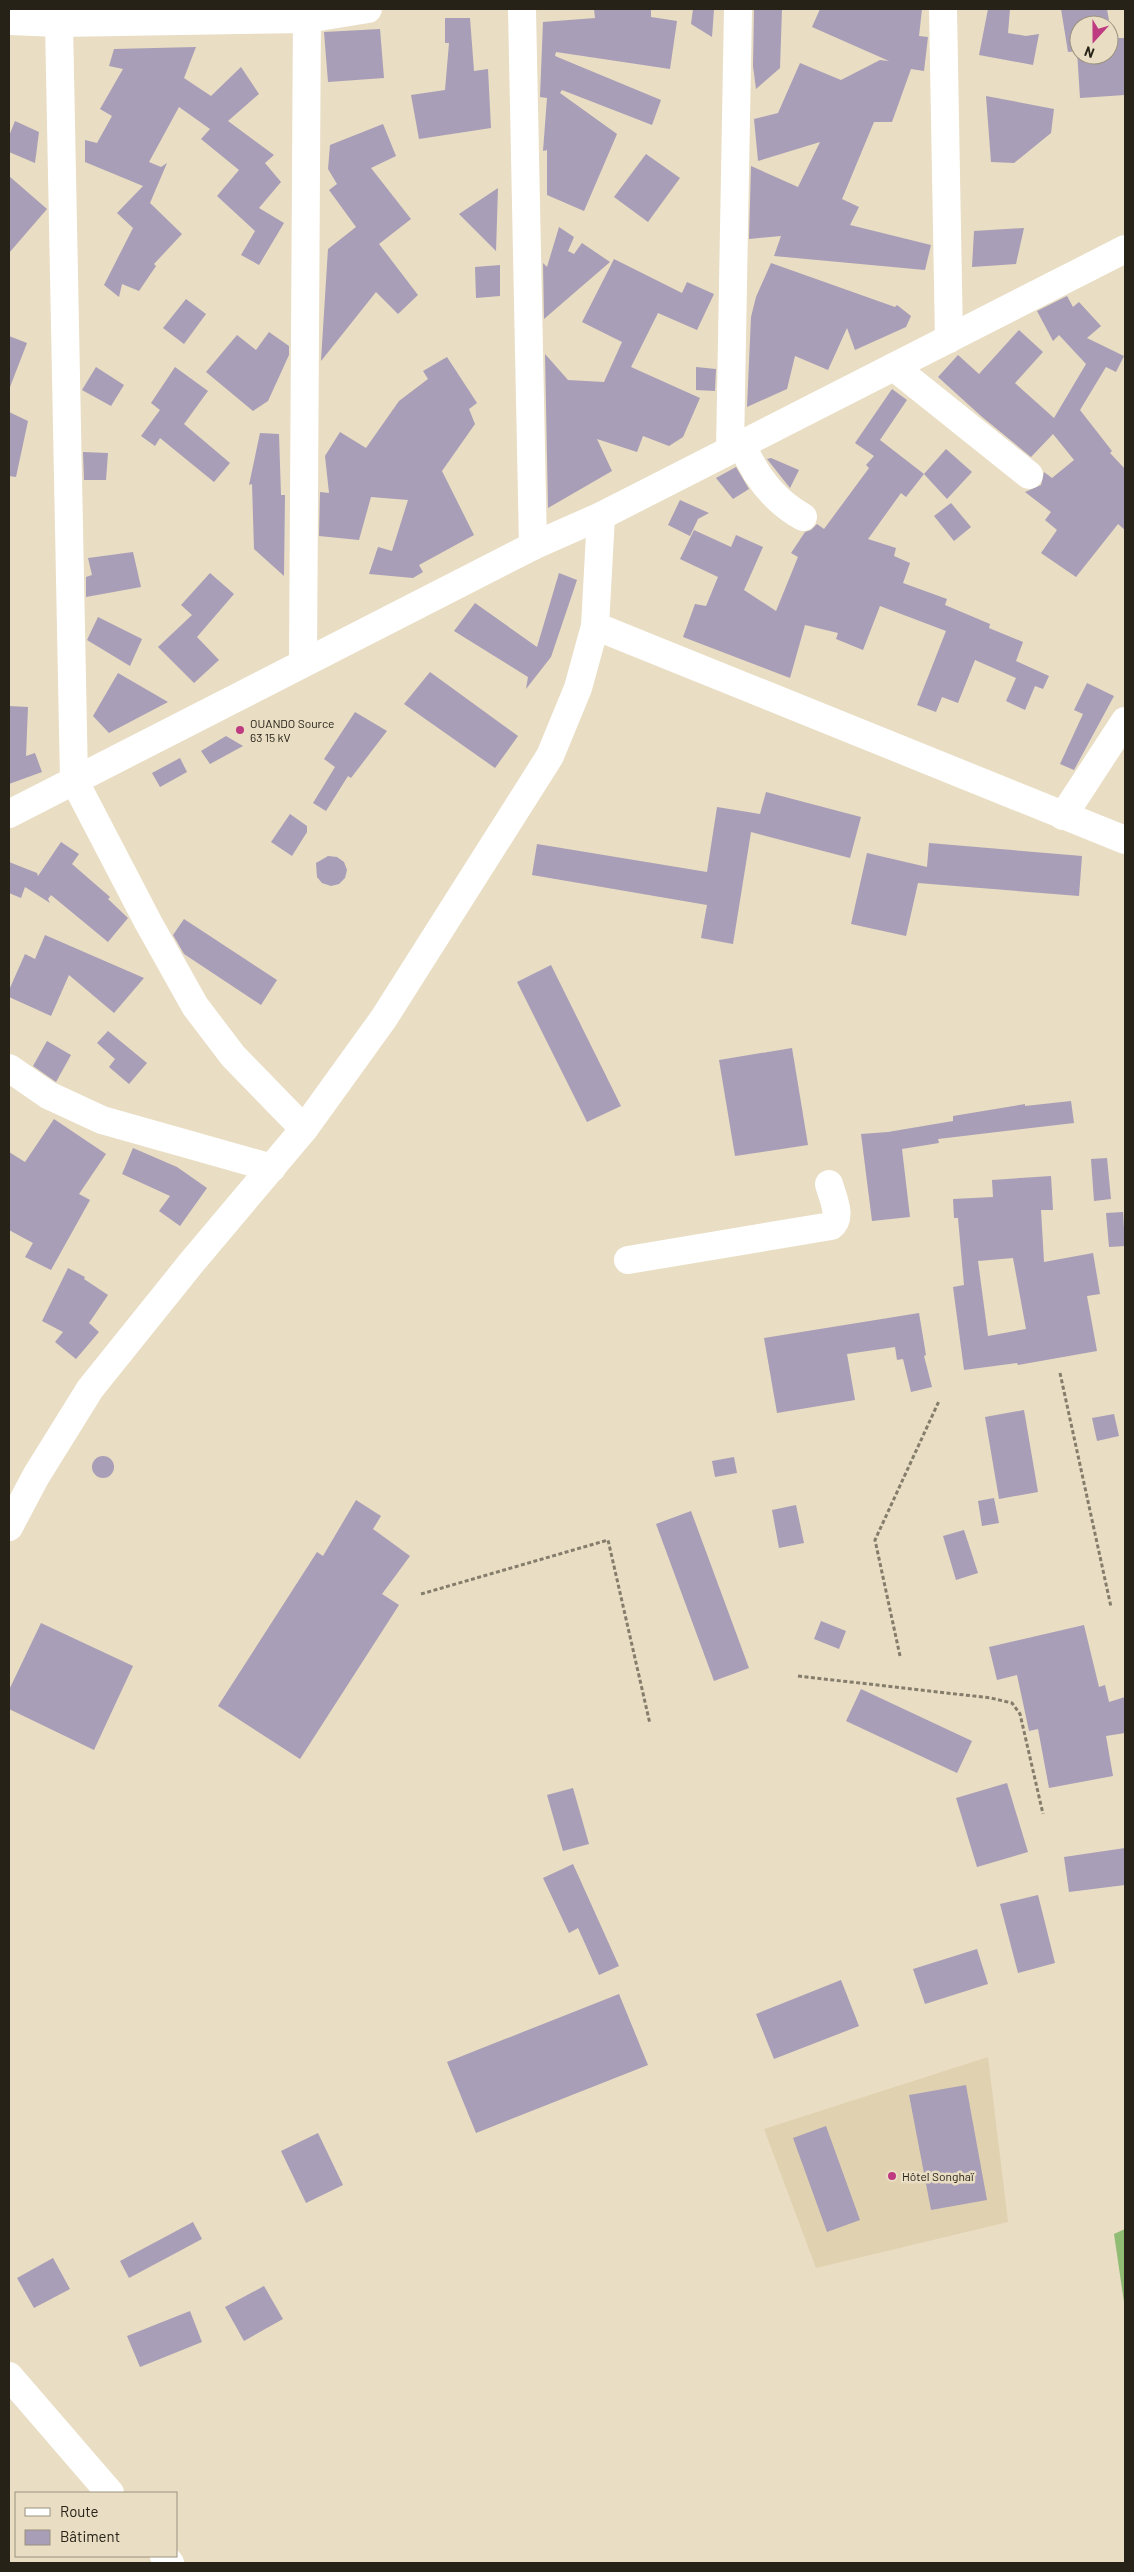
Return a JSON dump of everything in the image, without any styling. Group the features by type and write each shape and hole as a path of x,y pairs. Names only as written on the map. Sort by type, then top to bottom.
{"street":[{"path":"9,21 59,23 307,14 368,9"},
{"path":"522,9 533,546"},
{"path":"738,9 736,446 750,466 785,507 802,517"},
{"path":"944,9 949,339"},
{"path":"303,663 307,14"},
{"path":"59,23 74,780 148,922 195,1006 233,1056 304,1129"},
{"path":"9,814 533,546 601,516 1125,249"},
{"path":"894,368 1029,475"},
{"path":"9,1527 36,1476 90,1389 192,1262 304,1129 384,1018 550,756 578,688 595,626 601,516"},
{"path":"595,626 1125,840"},
{"path":"1063,816 1125,721"},
{"path":"9,1068 48,1095 102,1120 272,1168"},
{"path":"628,1260 831,1226 836,1223 837,1217 829,1184"},
{"path":"9,2376 109,2492"}],"path":[{"path":"1060,1373 1112,1607"},
{"path":"900,1656 876,1540 939,1401"},
{"path":"421,1594 608,1540 650,1724"},
{"path":"798,1676 991,1698 1012,1703 1020,1714 1043,1814"}],"shaded area":[{"name":"Hôtel Songhaï","path":"988,2057 1008,2222 816,2268 764,2129"}],"green space":[{"path":"1125,2229 1125,2309 1114,2234"}],"building":[{"path":"594,9 651,9 651,17 677,21 670,69 556,52 555,56 661,100 652,125 562,90 560,93 617,134 584,211 547,195 547,150 543,151 547,98 540,97 543,22 595,18"},
{"path":"693,9 714,9 712,37 691,24"},
{"path":"754,9 782,9 780,68 756,89 753,66"},
{"path":"820,9 922,9 919,36 928,37 924,71 911,69 892,122 874,122 842,199 859,207 850,225 931,245 925,270 774,256 781,236 749,239 751,166 798,187 820,142 758,161 754,119 778,113 800,63 841,80 880,60 889,61 812,27"},
{"path":"988,9 1010,9 1008,33 1026,36 1039,34 1033,65 979,55"},
{"path":"1061,9 1107,9 1108,15 1069,15 1069,52"},
{"path":"445,18 470,18 474,71 488,69 491,128 419,139 411,95 445,90 449,43 445,43"},
{"path":"380,29 384,78 328,82 324,32"},
{"path":"1119,38 1125,38 1125,95 1080,98 1078,65 1119,65"},
{"path":"196,47 184,78 211,96 241,67 259,94 228,121 274,155 265,163 281,182 259,208 284,223 259,265 241,255 255,231 217,196 239,170 201,139 210,129 179,107 149,162 161,167 167,163 150,203 182,234 154,264 156,266 139,291 122,284 119,297 104,285 133,228 117,213 143,186 85,162 85,140 97,143 112,116 100,109 123,69 109,66 114,49"},
{"path":"986,96 1054,109 1051,133 1014,163 991,162"},
{"path":"15,121 39,132 35,163 9,152 9,136"},
{"path":"383,124 396,156 371,168 411,219 379,244 418,295 398,314 376,292 321,361 328,249 356,227 329,190 337,184 328,169 330,145"},
{"path":"646,154 680,178 648,222 614,197"},
{"path":"9,176 47,209 9,253"},
{"path":"498,188 496,251 459,214"},
{"path":"559,227 574,237 568,251 574,254 582,243 610,262 544,319 543,263 547,267"},
{"path":"1024,228 1016,264 972,267 974,231"},
{"path":"614,259 682,293 687,282 714,294 697,330 658,313 631,367 700,398 683,437 669,446 643,436 637,452 597,439 612,471 548,508 545,354 568,380 604,382 622,342 582,322"},
{"path":"771,263 895,307 897,305 911,316 906,327 855,350 847,328 828,370 795,356 787,389 747,407 751,317 756,297"},
{"path":"500,265 500,296 476,298 475,267"},
{"path":"1067,296 1073,307 1079,302 1101,326 1087,338 1124,356 1116,372 1106,367 1080,410 1112,451 1110,453 1125,469 1125,530 1118,524 1076,577 1041,553 1057,530 1045,520 1051,512 1025,492 1041,485 1044,472 1052,478 1074,460 1053,434 1031,457 981,416 938,377 958,355 979,374 1019,330 1043,352 1015,383 1054,418 1086,364 1059,335 1053,341 1037,311"},
{"path":"186,299 206,314 184,344 163,328"},
{"path":"269,332 289,346 289,355 268,401 253,411 206,372 237,335 256,350"},
{"path":"9,336 27,343 10,387 9,387"},
{"path":"447,357 477,403 469,409 475,424 442,471 474,535 419,565 423,572 413,578 369,574 378,547 392,551 408,500 371,497 359,540 319,536 320,492 329,493 325,456 340,432 366,448 399,401 428,379 423,371"},
{"path":"96,367 124,385 111,406 82,390"},
{"path":"175,367 208,391 184,424 230,463 214,482 160,438 155,446 141,436 160,410 151,403"},
{"path":"696,367 716,369 715,391 696,390"},
{"path":"892,389 907,400 880,440 924,474 906,497 901,493 868,539 896,548 894,556 910,563 903,583 947,599 945,605 990,624 989,628 1023,642 1016,661 1049,676 1043,689 1035,686 1025,710 1006,701 1016,678 975,660 958,703 942,697 936,712 917,705 946,631 880,606 863,650 836,639 838,633 805,625 790,678 683,637 695,604 706,606 718,577 680,559 694,530 731,547 736,535 763,547 744,590 776,611 798,557 791,553 805,532 811,530 817,524 824,529 869,468 866,465 874,456 855,443"},
{"path":"9,412 28,421 16,477 9,476"},
{"path":"260,433 279,434 281,495 285,495 284,576 254,549 252,484 249,485"},
{"path":"946,449 972,472 947,499 924,474"},
{"path":"83,452 108,453 106,480 84,480"},
{"path":"771,458 799,470 790,488 767,459"},
{"path":"736,467 749,489 733,499 716,478"},
{"path":"680,500 709,513 698,519 690,536 668,525"},
{"path":"951,503 971,527 954,541 934,516"},
{"path":"133,552 141,587 86,597 86,577 92,575 88,558"},
{"path":"210,573 234,594 197,637 219,660 194,683 158,647 192,615 181,605"},
{"path":"559,573 577,580 551,657 526,689 528,677 454,631 475,603 537,647"},
{"path":"98,617 142,639 130,666 87,640"},
{"path":"430,672 518,736 495,768 404,704"},
{"path":"118,673 168,702 109,733 93,716"},
{"path":"1087,683 1114,696 1074,770 1060,764 1083,714 1074,710"},
{"path":"9,706 28,707 26,756 35,753 42,772 9,784"},
{"path":"355,712 387,731 351,778 348,776 326,811 313,803 335,767 324,759"},
{"path":"226,736 243,746 210,764 201,751"},
{"path":"180,758 187,772 160,787 152,773"},
{"path":"766,792 861,817 850,858 751,832 733,944 701,938 707,905 532,875 537,844 707,872 717,807 760,814"},
{"path":"290,814 307,826 307,832 292,856 271,842"},
{"path":"61,842 79,854 72,864 110,897 108,899 128,918 108,942 51,895 48,899 50,903 25,887 21,898 9,893 9,862 37,873 38,876"},
{"path":"929,843 1082,856 1079,896 918,883 906,936 851,924 867,853 927,867"},
{"path":"328,856 337,857 344,862 347,870 345,878 339,884 331,886 322,883 317,877 316,863"},
{"path":"184,919 277,980 261,1005 184,954 173,935"},
{"path":"45,935 144,978 114,1013 69,975 51,1016 9,997 9,990 25,954 35,959"},
{"path":"551,965 621,1106 587,1122 517,982"},
{"path":"108,1031 147,1063 129,1084 109,1067 115,1059 97,1043"},
{"path":"47,1041 71,1055 56,1082 33,1066"},
{"path":"792,1048 808,1145 735,1156 719,1060"},
{"path":"1071,1101 1074,1123 938,1139 939,1143 902,1149 910,1217 872,1221 861,1134 888,1132 953,1121 953,1116 1025,1104 1025,1106"},
{"path":"54,1119 106,1154 79,1194 90,1200 51,1270 25,1257 33,1243 9,1230 9,1152 25,1162"},
{"path":"133,1148 177,1167 207,1188 180,1226 159,1211 170,1196 122,1174"},
{"path":"1107,1158 1111,1199 1094,1201 1091,1159"},
{"path":"1051,1176 1053,1210 1041,1210 1044,1262 1093,1253 1100,1294 1087,1296 1097,1351 1018,1365 1017,1363 964,1370 953,1287 964,1285 958,1218 954,1218 953,1199 993,1197 992,1180","holes":["1013,1258 1026,1329 988,1336 978,1261"]},
{"path":"1123,1212 1125,1246 1109,1247 1106,1213"},
{"path":"68,1268 85,1277 84,1279 108,1295 89,1323 99,1332 76,1359 55,1342 63,1332 42,1321"},
{"path":"919,1313 926,1355 924,1356 932,1387 911,1392 903,1359 897,1360 895,1347 847,1354 855,1400 777,1413 764,1338"},
{"path":"1024,1410 1038,1492 999,1499 985,1417"},
{"path":"1114,1414 1119,1436 1097,1441 1092,1418"},
{"path":"103,1456 111,1459 114,1467 111,1475 103,1478 95,1475 92,1467 95,1459"},
{"path":"734,1457 737,1473 715,1477 712,1461"},
{"path":"994,1498 999,1523 982,1526 978,1501"},
{"path":"356,1500 381,1516 373,1529 410,1556 382,1594 399,1605 300,1759 218,1706 317,1552 323,1556"},
{"path":"796,1505 804,1543 779,1548 772,1510"},
{"path":"691,1511 749,1668 714,1681 656,1524"},
{"path":"964,1530 978,1573 956,1580 943,1536"},
{"path":"821,1621 846,1631 839,1649 814,1639"},
{"path":"41,1623 133,1666 94,1750 9,1709 9,1690"},
{"path":"1084,1625 1099,1687 1105,1685 1109,1702 1125,1697 1125,1733 1106,1736 1113,1776 1049,1788 1038,1729 1029,1731 1017,1675 997,1680 989,1647"},
{"path":"861,1689 972,1741 957,1773 846,1721"},
{"path":"1007,1783 1028,1852 977,1867 956,1798"},
{"path":"573,1788 589,1844 563,1851 547,1795"},
{"path":"1125,1848 1125,1885 1069,1892 1064,1857"},
{"path":"573,1864 619,1966 599,1975 578,1928 569,1933 543,1878"},
{"path":"1038,1895 1055,1963 1018,1973 1000,1904"},
{"path":"977,1949 988,1984 925,2004 913,1969"},
{"path":"841,1980 859,2026 774,2059 756,2014"},
{"path":"619,1994 648,2065 476,2133 447,2062"},
{"path":"966,2085 987,2200 931,2210 909,2095"},
{"path":"826,2126 860,2220 827,2232 793,2138"},
{"path":"318,2133 343,2185 306,2203 281,2151"},
{"path":"193,2222 202,2239 129,2278 120,2261"},
{"path":"53,2258 70,2289 34,2308 17,2278"},
{"path":"264,2286 283,2319 244,2341 225,2307"},
{"path":"190,2311 202,2342 140,2367 127,2336"}],"place":[{"name":"OUANDO Source 63 15 kV","path":"240,730"},
{"name":"Hôtel Songhaï","path":"892,2176"}]}
